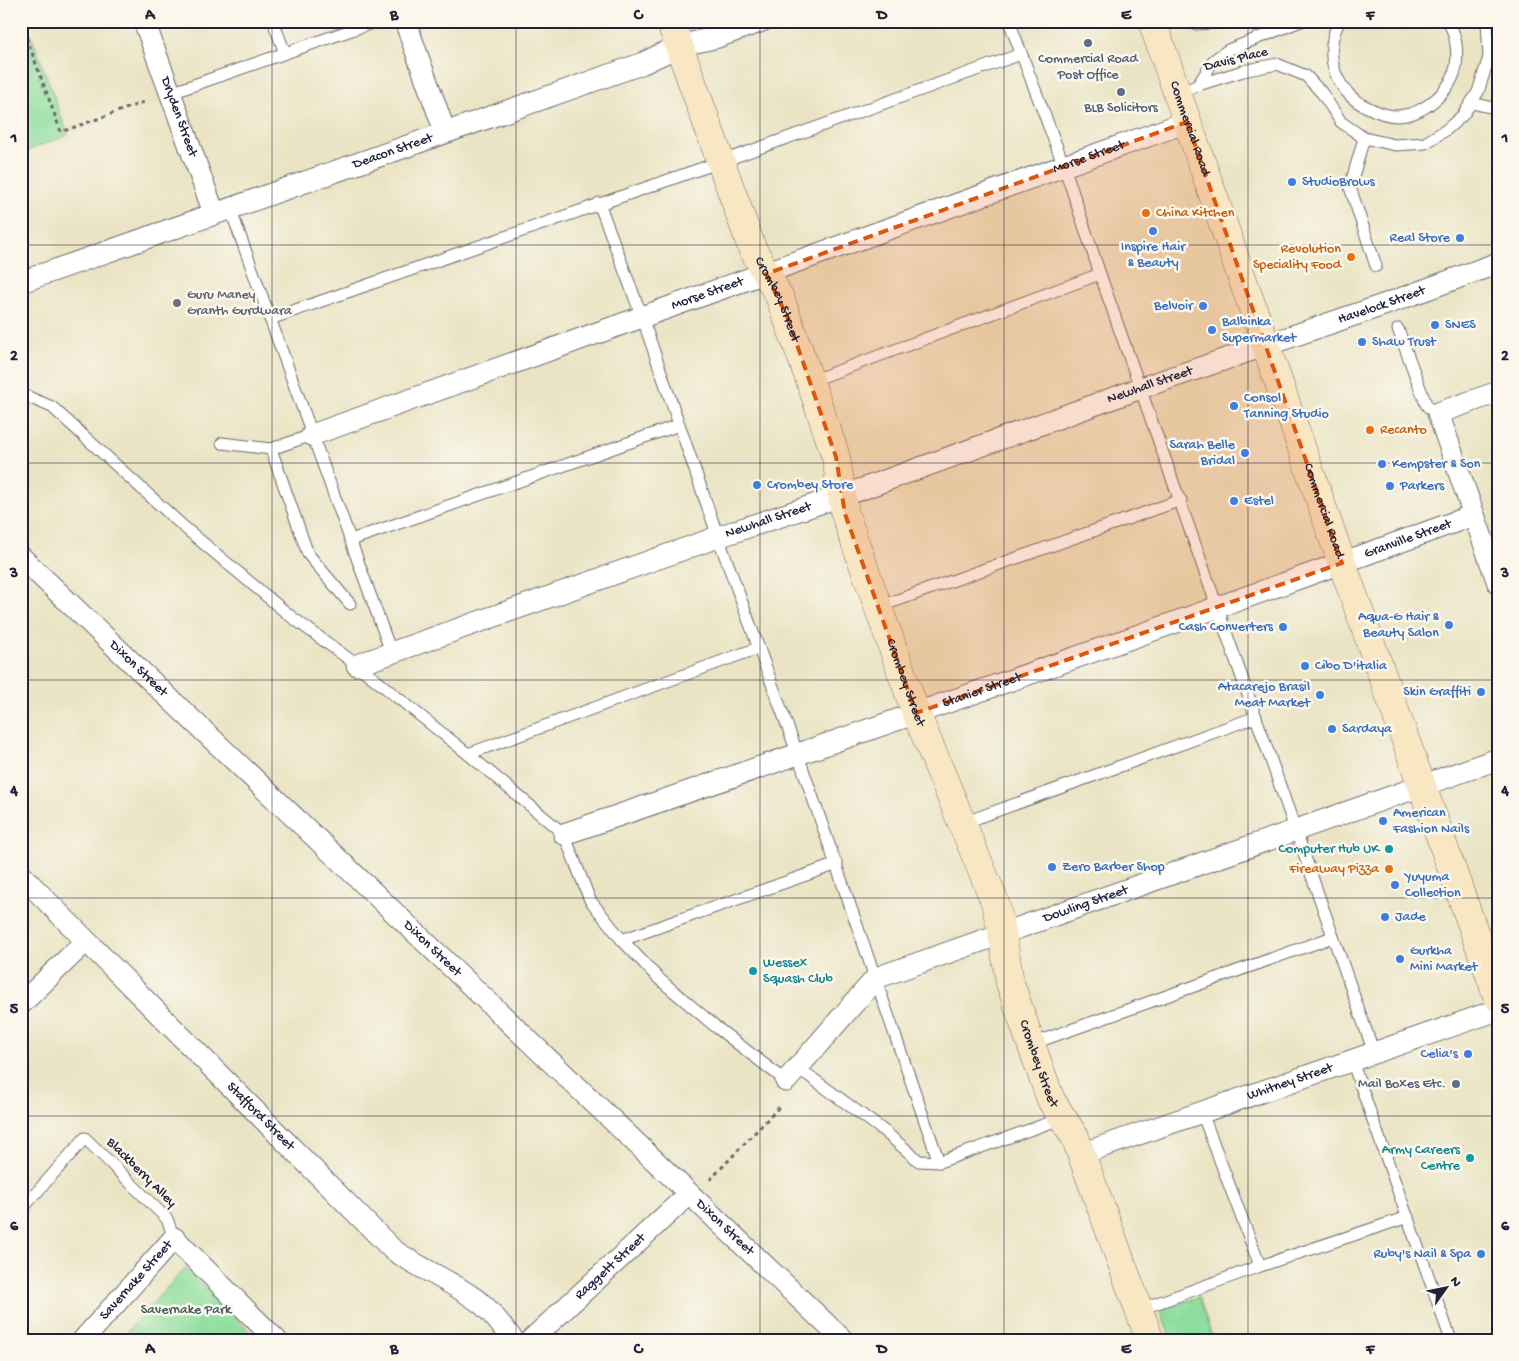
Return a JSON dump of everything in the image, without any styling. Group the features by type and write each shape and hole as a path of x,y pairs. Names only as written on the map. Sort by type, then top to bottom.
{"street":[{"name":"Dryden Street","path":"144,21 171,93 222,211"},
{"path":"405,21 445,132"},
{"name":"Deacon Street","path":"21,282 641,64 675,34 718,37 762,21"},
{"name":"Commercial Road","path":"1155,22 1188,90 1187,122 1342,564 1498,998"},
{"name":"Crombey Street","path":"675,34 752,248 780,298 810,381 836,457 845,514 916,713 995,902 1010,984 1050,1100 1075,1138 1150,1340"},
{"name":"Morse Street","path":"312,435 1187,122"},
{"name":"Havelock Street","path":"1265,345 1498,263"},
{"name":"Newhall Street","path":"356,665 1265,345"},
{"path":"1498,392 1438,414 1498,583"},
{"name":"Granville Street","path":"1342,564 1474,515"},
{"name":"Dixon Street","path":"21,557 843,1340"},
{"name":"Stanier Street","path":"564,834 1342,564"},
{"name":"Dowling Street","path":"792,1074 876,978 1002,932 1498,759"},
{"name":"Stafford Street","path":"21,875 392,1249 412,1264 457,1287 483,1305 512,1340"},
{"path":"21,1004 86,941"},
{"name":"Whitney Street","path":"1081,1154 1498,1010"},
{"name":"Raggett Street","path":"531,1340 691,1196"},
{"name":"Savernake Street","path":"83,1340 174,1238 276,1340"}],"lane":[{"path":"273,21 285,53"},
{"path":"171,93 377,21"},
{"path":"1009,21 1064,166 1100,274 1374,1053"},
{"path":"1183,21 1196,24 1242,21"},
{"path":"1272,21 1297,23"},
{"path":"1340,21 1334,30 1333,37 1333,66 1337,76 1356,102 1385,115 1400,116 1414,113 1427,106 1449,83 1456,68 1457,47 1452,27 1448,21"},
{"name":"Davis Place","path":"1188,90 1242,71 1276,64 1306,76 1322,94 1341,122 1364,138 1395,145 1425,143 1446,130 1463,115 1478,92 1489,57 1487,21"},
{"path":"1188,90 1214,60 1228,50 1297,23"},
{"path":"270,319 720,162 1021,54"},
{"path":"1472,103 1498,109"},
{"path":"1364,138 1350,188 1376,266"},
{"path":"599,203 642,316 718,537 837,864 939,1162"},
{"path":"222,211 270,319 390,652"},
{"path":"810,381 1100,274"},
{"path":"1398,329 1426,404 1438,414"},
{"path":"21,392 52,407 184,527 290,616 356,665 468,754 564,834 590,900 622,940 658,978 716,1027 884,1131 919,1161 939,1162 1063,1118"},
{"path":"351,540 679,425"},
{"path":"222,442 271,449 312,435"},
{"path":"271,449 308,554 350,604"},
{"path":"878,607 1180,500"},
{"path":"468,754 758,648"},
{"path":"963,823 1256,716"},
{"path":"622,940 837,864"},
{"path":"1031,1044 1333,936"},
{"path":"1352,1061 1451,1340"},
{"path":"1202,1113 1260,1266"},
{"name":"Blackberry Alley","path":"21,1210 85,1138 167,1219 174,1238"},
{"path":"1138,1310 1260,1266 1408,1217"}],"path":[{"path":"21,23 61,132 171,93"},
{"path":"691,1196 782,1104 793,1087 792,1074"}],"highlighted area":[{"path":"1187,122 1342,563 916,713 845,514 836,457 787,316 766,274"}],"green space":[{"path":"28,27 68,135 21,153 21,30"},
{"name":"Savernake Park","path":"185,1268 258,1340 119,1340"},
{"path":"1199,1297 1213,1340 1171,1340 1160,1310"}],"place":[{"name":"Commercial Road Post Office","path":"1088,43"},
{"name":"BLB Solicitors","path":"1121,92"},
{"name":"StudioBrows","path":"1292,182"},
{"name":"China Kitchen","path":"1146,213"},
{"name":"Inspire Hair & Beauty","path":"1153,231"},
{"name":"Real Store","path":"1460,238"},
{"name":"Revolution Speciality Food","path":"1351,257"},
{"name":"Guru Maney Granth Gurdwara","path":"177,303"},
{"name":"Belvoir","path":"1203,306"},
{"name":"SNES","path":"1435,325"},
{"name":"Balbinka Supermarket","path":"1212,330"},
{"name":"Shaw Trust","path":"1362,342"},
{"name":"Consol Tanning Studio","path":"1234,406"},
{"name":"Recanto","path":"1370,430"},
{"name":"Sarah Belle Bridal","path":"1245,453"},
{"name":"Kempster & Son","path":"1382,464"},
{"name":"Crombey Store","path":"757,485"},
{"name":"Parkers","path":"1390,486"},
{"name":"Estel","path":"1234,501"},
{"name":"Aqua-G Hair & Beauty Salon","path":"1449,625"},
{"name":"Cash Converters","path":"1283,627"},
{"name":"Cibo D'italia","path":"1305,666"},
{"name":"Skin Graffiti","path":"1481,692"},
{"name":"Atacarejo Brasil Meat Market","path":"1320,695"},
{"name":"Sardaya","path":"1332,729"},
{"name":"American Fashion Nails","path":"1383,821"},
{"name":"Computer Hub UK","path":"1389,849"},
{"name":"Zero Barber Shop","path":"1052,867"},
{"name":"Fireaway Pizza","path":"1389,869"},
{"name":"Yuyuma Collection","path":"1395,885"},
{"name":"Jade","path":"1385,917"},
{"name":"Gurkha Mini Market","path":"1400,959"},
{"name":"Wessex Squash Club","path":"753,971"},
{"name":"Celia's","path":"1468,1054"},
{"name":"Mail Boxes Etc.","path":"1456,1084"},
{"name":"Army Careers Centre","path":"1470,1158"},
{"name":"Ruby's Nail & Spa","path":"1481,1254"}]}
